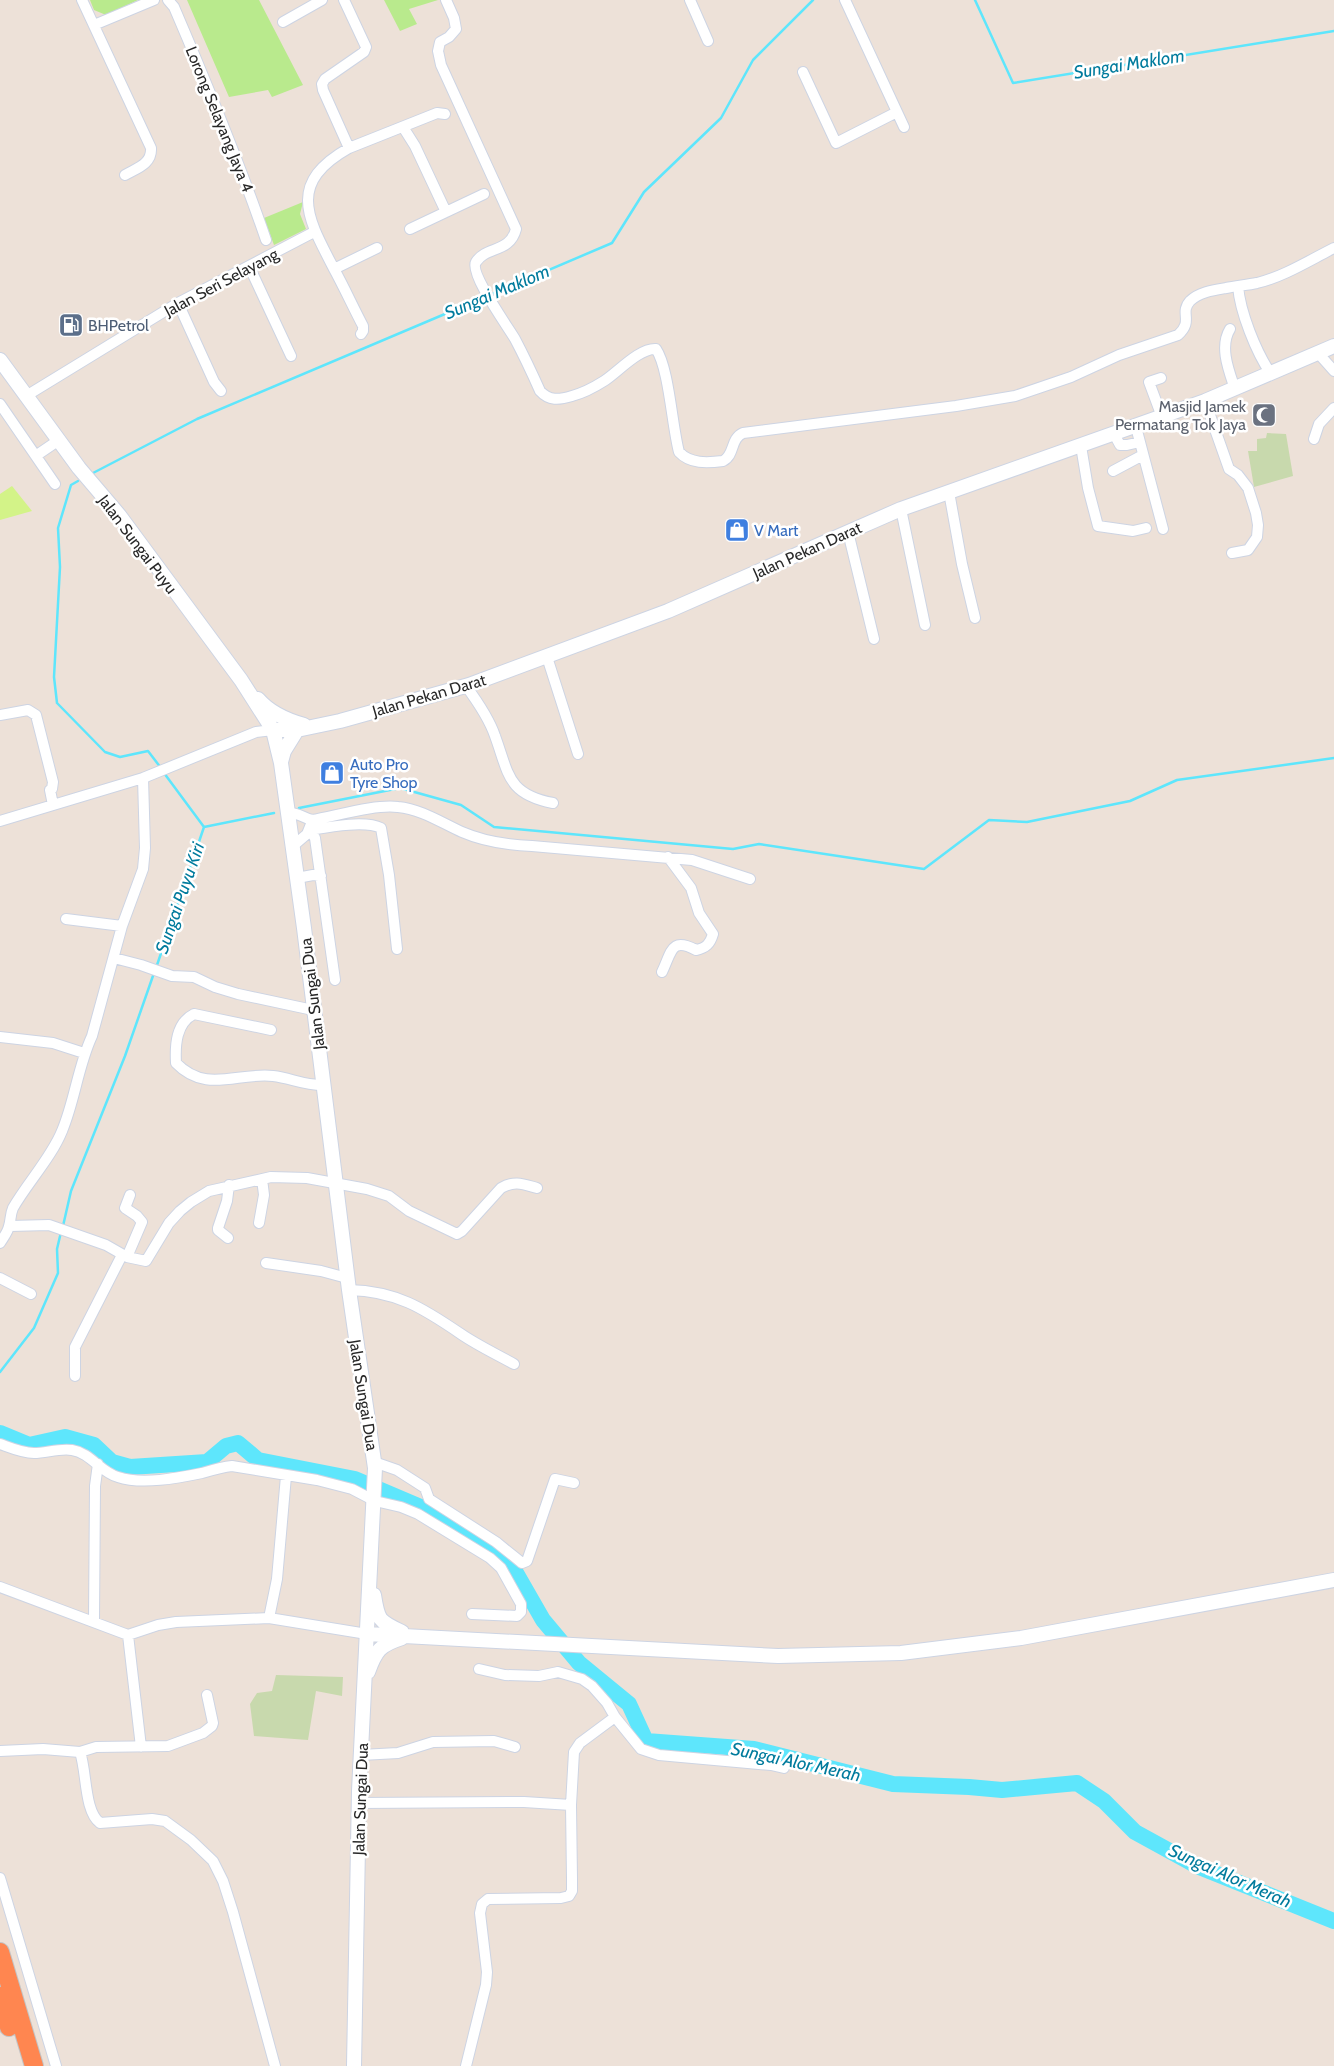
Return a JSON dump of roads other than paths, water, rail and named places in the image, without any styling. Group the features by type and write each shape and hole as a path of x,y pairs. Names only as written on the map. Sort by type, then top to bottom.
{"highway":[{"path":"0,1952 21,2044 22,2066"},
{"path":"0,1996 21,2044 34,2066"}],"main road":[{"name":"Jalan Pekan Darat","path":"273,730 304,728 340,721 466,686 547,657 668,611 901,509 1136,427 1235,389 1334,346"},
{"name":"Jalan Sungai Puyu","path":"0,360 79,468 119,515 241,680 273,730"},
{"path":"241,680 263,705 285,720 304,728 284,751 281,762"},
{"name":"Jalan Sungai Dua","path":"273,730 281,762 293,846 348,1284 375,1465 375,1499 359,1803 354,2066"},
{"path":"370,1576 376,1611 382,1623 409,1636"},
{"path":"367,1634 778,1656 900,1654 1021,1638 1334,1580"},
{"path":"365,1681 374,1656 384,1644 409,1636"}],"street":[{"path":"82,0 151,148 152,155 148,162 125,174"},
{"path":"94,25 154,0"},
{"name":"Lorong Selayang Jaya 4","path":"168,0 174,7 224,124 266,240"},
{"path":"283,22 322,0"},
{"path":"344,0 366,47 364,52 325,79 322,84 322,90 349,148"},
{"path":"446,0 454,18 456,29 449,37 440,42 438,51 441,65 516,229 514,237 506,245 476,262 475,268 483,285 545,397 563,399 585,392 605,381 641,353 650,349 656,349 660,355 664,370 679,452 685,459 716,462 727,459 736,438 744,433 990,401 1036,390 1119,355 1178,335 1184,330 1187,323 1186,306 1191,300 1210,290 1258,283 1280,275 1334,248"},
{"path":"690,0 708,40"},
{"path":"845,0 904,127"},
{"path":"803,72 836,143 896,112"},
{"path":"361,334 363,326 314,232 308,210 308,196 311,184 336,155 349,148 437,114 445,114"},
{"path":"403,127 415,146 446,212"},
{"path":"410,229 484,194"},
{"name":"Jalan Seri Selayang","path":"26,396 178,303 314,232"},
{"path":"334,268 377,248"},
{"path":"249,266 291,356"},
{"path":"1238,286 1240,305 1259,355 1271,374"},
{"path":"178,303 214,382 221,392"},
{"path":"1230,329 1226,337 1226,362 1235,389"},
{"path":"1318,353 1334,372"},
{"path":"1161,378 1149,382 1162,417"},
{"path":"1205,401 1229,469 1248,488 1258,525 1257,537 1248,550 1232,553"},
{"path":"0,404 37,455 55,484"},
{"path":"1314,438 1318,424 1334,408"},
{"path":"1136,427 1151,477 1163,528"},
{"path":"1114,434 1120,445 1140,442"},
{"path":"37,455 59,440"},
{"path":"1081,446 1088,488 1098,526 1133,531 1146,528"},
{"path":"1113,470 1143,455"},
{"path":"949,492 962,564 975,618"},
{"path":"901,509 926,625"},
{"path":"848,532 874,639"},
{"path":"547,657 578,754"},
{"path":"466,686 489,721 509,776 524,794 534,799 552,803"},
{"path":"0,716 28,710 36,715 53,782 52,789 50,790 53,805"},
{"path":"0,821 146,777 172,768 256,732 273,730"},
{"path":"0,1243 10,1226 9,1221 12,1210 39,1168 52,1152 62,1131 76,1087 84,1053 92,1036 122,926 143,869 146,848 146,777"},
{"path":"293,846 311,825 385,807 399,807 416,811 463,833 498,844 692,860 750,879"},
{"path":"288,813 298,813 306,819 311,825 315,838 335,980"},
{"path":"311,825 375,825 381,828 389,875 397,949"},
{"path":"662,972 670,954 678,944 684,944 696,950 704,948 711,941 713,934 710,927 703,922 691,888 668,857"},
{"path":"297,878 313,874 321,876"},
{"path":"66,919 122,926"},
{"path":"114,958 145,966 172,976 194,977 215,987 238,994 314,1010"},
{"path":"271,1030 194,1014 186,1018 180,1030 175,1044 176,1063 191,1075 202,1079 226,1081 258,1076 274,1076 306,1085 322,1085"},
{"path":"0,1037 53,1043 84,1053"},
{"path":"10,1226 48,1225 106,1245 124,1256 146,1261 169,1223 180,1211 209,1191 262,1179 307,1178 366,1189 388,1196 409,1211 457,1234 502,1188 509,1184 516,1182 538,1188"},
{"path":"259,1223 264,1195 262,1179"},
{"path":"228,1238 218,1228 227,1201 229,1186"},
{"path":"75,1376 75,1347 142,1222 125,1208 130,1195"},
{"path":"266,1263 321,1271 348,1284 385,1294 421,1308 461,1334 514,1364"},
{"path":"0,1278 31,1294"},
{"path":"0,1444 21,1452 34,1453 66,1449 82,1452 117,1477 133,1480 178,1477 224,1466 232,1466 317,1480 352,1489 375,1499 401,1506 418,1514 490,1558 501,1568 521,1604 521,1612 517,1616 472,1614"},
{"path":"94,1621 95,1486 98,1464"},
{"path":"375,1465 397,1470 425,1488 429,1499 496,1542 522,1563 526,1561 555,1479 574,1483"},
{"path":"269,1618 277,1579 286,1476"},
{"path":"0,1586 128,1635 158,1625 176,1622 269,1618 367,1634"},
{"path":"128,1635 141,1747"},
{"path":"479,1669 504,1675 539,1676 558,1672 582,1679 607,1703 637,1747 650,1752 784,1768"},
{"path":"0,1751 44,1749 80,1752 96,1747 168,1746 210,1728 213,1723 206,1695"},
{"path":"466,2066 486,1984 487,1972 480,1913 482,1904 488,1899 561,1898 569,1896 572,1891 571,1805 574,1752 580,1743 615,1717"},
{"path":"361,1755 398,1753 433,1742 494,1741 515,1747"},
{"path":"80,1752 90,1811 94,1819 100,1823 152,1819 165,1820 191,1840 213,1861 223,1881 233,1912 275,2066"},
{"path":"359,1803 524,1802 571,1805"},
{"path":"0,1878 56,2066"}],"waterway":[{"name":"Sungai Maklom","path":"490,295 612,243 644,192 721,118 753,60 813,0"},
{"name":"Sungai Maklom","path":"975,0 1013,83 1334,31"},
{"name":"Sungai Maklom","path":"93,473 197,419 485,297"},
{"name":"Sungai Puyu Kiri","path":"78,481 71,485 58,528 60,567 54,677 57,703 105,752 120,757 148,751 161,768"},
{"path":"299,808 400,788 461,805 494,827 733,849 759,844 924,869 989,820 1027,822 1130,801 1177,780 1334,758"},
{"name":"Sungai Puyu Kiri","path":"156,968 204,827 164,773"},
{"path":"204,827 274,813"},
{"name":"Sungai Puyu Kiri","path":"63,1226 71,1191 125,1056 154,973"},
{"name":"Sungai Puyu Kiri","path":"0,1372 34,1328 58,1273 57,1249 61,1232"},
{"name":"Sungai Alor Merah","path":"0,1433 29,1445 65,1437 94,1445 112,1462 130,1467 207,1462 226,1446 238,1443 258,1460 355,1479 442,1516 508,1559 543,1620 579,1663 629,1704 646,1741 754,1749 893,1784 1002,1790 1077,1783 1104,1801 1135,1832 1197,1866 1334,1921"}],"place":[{"name":"BHPetrol","path":"71,325"},
{"name":"Masjid Jamek Permatang Tok Jaya","path":"1264,415"},
{"name":"V Mart","path":"737,530"},
{"name":"Auto Pro Tyre Shop","path":"332,773"}]}
